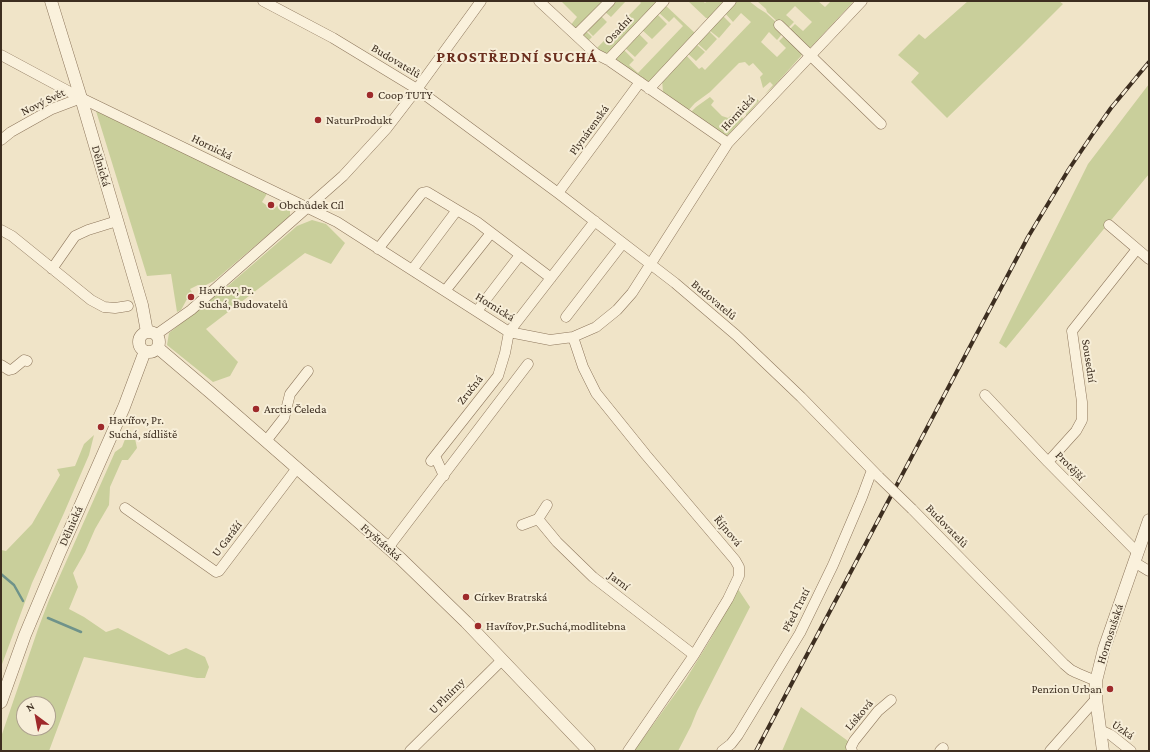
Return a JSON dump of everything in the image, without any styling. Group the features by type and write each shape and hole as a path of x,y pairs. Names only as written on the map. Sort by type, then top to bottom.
{"street":[{"name":"Dělnická","path":"51,1 152,333"},
{"name":"Budovatelů","path":"263,1 333,38 417,89 651,264 736,335 801,397 1064,664 1077,673 1096,681"},
{"path":"152,333 159,339 160,344 158,348 152,352 144,351 139,343 141,336 152,333 191,310 343,176 386,129 481,1"},
{"path":"539,1 596,54 608,60 728,144"},
{"path":"576,35 610,1"},
{"name":"Osadní","path":"608,60 664,1"},
{"path":"649,89 731,1"},
{"name":"Hornická","path":"81,98 336,222 510,332 550,340 573,337 596,327 617,310 632,293 728,144 862,1"},
{"path":"779,25 881,124"},
{"name":"Nový Svět","path":"1,55 81,98"},
{"name":"Plynárenská","path":"558,193 640,82"},
{"name":"Nový Svět","path":"1,140 11,132 52,109 81,98"},
{"path":"378,249 422,193 430,193 477,222 551,278"},
{"path":"412,270 457,210"},
{"path":"52,269 75,236 88,230 117,221"},
{"path":"510,332 595,221"},
{"path":"1109,225 1149,259"},
{"path":"1,230 12,236 91,300 104,307 115,308 128,306"},
{"path":"445,291 491,233"},
{"path":"566,317 623,243"},
{"name":"Sousední","path":"1048,462 1076,431 1082,420 1082,402 1072,331 1137,249"},
{"path":"477,311 520,255"},
{"name":"Zručná","path":"444,476 433,459 498,376 510,332"},
{"name":"Říjnová","path":"573,337 583,367 596,393 646,455 735,560 739,567 739,576 728,599 694,655 628,751"},
{"name":"Fryštátská","path":"158,348 401,559 466,622 590,751"},
{"name":"Dělnická","path":"1,702 25,635 58,554 121,413 144,351"},
{"path":"1,365 9,370 13,369 24,360 28,361"},
{"path":"388,548 528,364"},
{"path":"266,441 284,418 290,394 308,371"},
{"name":"Protější","path":"985,395 1149,571"},
{"name":"U Garáží","path":"125,508 216,572 219,571 297,468"},
{"name":"Před Tratí","path":"722,751 731,744 738,735 800,633 833,565 862,497 876,473"},
{"path":"522,525 538,519 546,505"},
{"name":"Jarní","path":"538,519 557,542 593,577 694,655"},
{"name":"Hornosušská","path":"1102,750 1096,699 1096,681 1104,649 1149,520"},
{"name":"U Plnírny","path":"410,751 502,660"},
{"path":"1050,751 1096,699"},
{"name":"Lísková","path":"852,751 851,747 854,741 878,711 891,700"},
{"name":"Úzká","path":"1100,730 1111,735 1131,751"}],"green space":[{"path":"561,1 606,1 576,29 570,26 577,17"},
{"path":"613,1 626,1 611,17 604,11"},
{"path":"639,1 659,2 613,52 607,56 604,56 596,51 580,38 585,30 592,37 587,42 595,50 641,3"},
{"path":"688,1 703,1 705,3 707,1 727,1 710,18 706,18"},
{"path":"735,1 749,1 778,24 782,34 778,39 777,40 769,32 761,42 777,57 786,48 779,41 784,36 802,54 775,85 765,94 773,85 770,82 763,88 760,77 763,74 753,63 749,66 745,62 739,63 710,92 695,103 687,112 665,98 662,80 685,54 699,69 702,67 705,70 751,22 741,13 733,22 724,12"},
{"path":"757,1 818,1 825,7 831,1 854,1 811,47 808,48 789,30 795,24 803,31 812,22 795,6 786,15 794,22 788,28 779,23"},
{"path":"968,1 1059,1 1063,4 947,118 911,82 919,73 898,55 919,34 925,39"},
{"path":"664,4 696,34 650,81 647,81 613,59 622,48 634,60 629,65 638,73 683,26 674,17 669,22 657,11"},
{"path":"656,13 667,24 652,39 641,29"},
{"path":"600,15 607,22 593,36 586,29"},
{"path":"723,16 731,24 719,38 709,30"},
{"path":"708,30 717,39 706,51 697,43"},
{"path":"638,33 648,43 635,57 624,47"},
{"path":"695,43 705,52 696,61 686,52"},
{"path":"1149,84 1149,174 1006,348 999,343 1088,164"},
{"path":"710,97 714,101 711,105 722,116 728,118 735,112 740,113 726,127 729,130 742,117 743,119 725,138 691,114 696,107"},
{"path":"752,97 759,101 746,116 746,114 757,102 754,99 744,110 742,105"},
{"path":"96,111 268,192 262,202 273,210 283,200 289,206 290,216 214,281 200,288 198,285 190,289 193,294 187,299 181,310 177,312 171,274 147,276"},
{"path":"312,220 326,224 345,243 331,264 305,253 206,329 238,362 230,376 213,382 167,345 169,333 229,285 297,226"},
{"path":"129,429 134,434 137,448 128,460 122,460 110,487 109,505 73,573 78,587 69,609 106,632 118,628 169,655 186,648 205,657 209,667 205,678 197,678 84,657 56,732 56,696 16,696 16,736 55,736 49,751 1,751 1,737 49,600 115,452 122,447"},
{"path":"94,435 89,455 32,583 1,667 1,550 6,551 32,524 60,475 57,469 75,466 84,444"},
{"path":"738,589 750,607 678,751 634,751 686,679 710,640"},
{"path":"801,707 848,741 849,751 782,751"}],"waterway":[{"path":"1,574 14,585 23,601"},
{"path":"48,618 81,632"}],"railway":[{"path":"756,751 1028,237 1069,169 1092,135 1111,108 1149,62"}],"place":[{"name":"Coop TUTY","path":"370,95"},
{"name":"NaturProdukt","path":"318,120"},
{"name":"Obchůdek Cíl","path":"271,205"},
{"name":"Havířov, Pr. Suchá, Budovatelů","path":"191,297"},
{"name":"Arctis Čeleda","path":"256,409"},
{"name":"Havířov, Pr. Suchá, sídliště","path":"101,427"},
{"name":"Církev Bratrská","path":"466,597"},
{"name":"Havířov,Pr.Suchá,modlitebna","path":"478,626"},
{"name":"Penzion Urban","path":"1110,689"}],"district":[{"name":"PROSTŘEDNÍ SUCHÁ","path":"517,57"}]}
